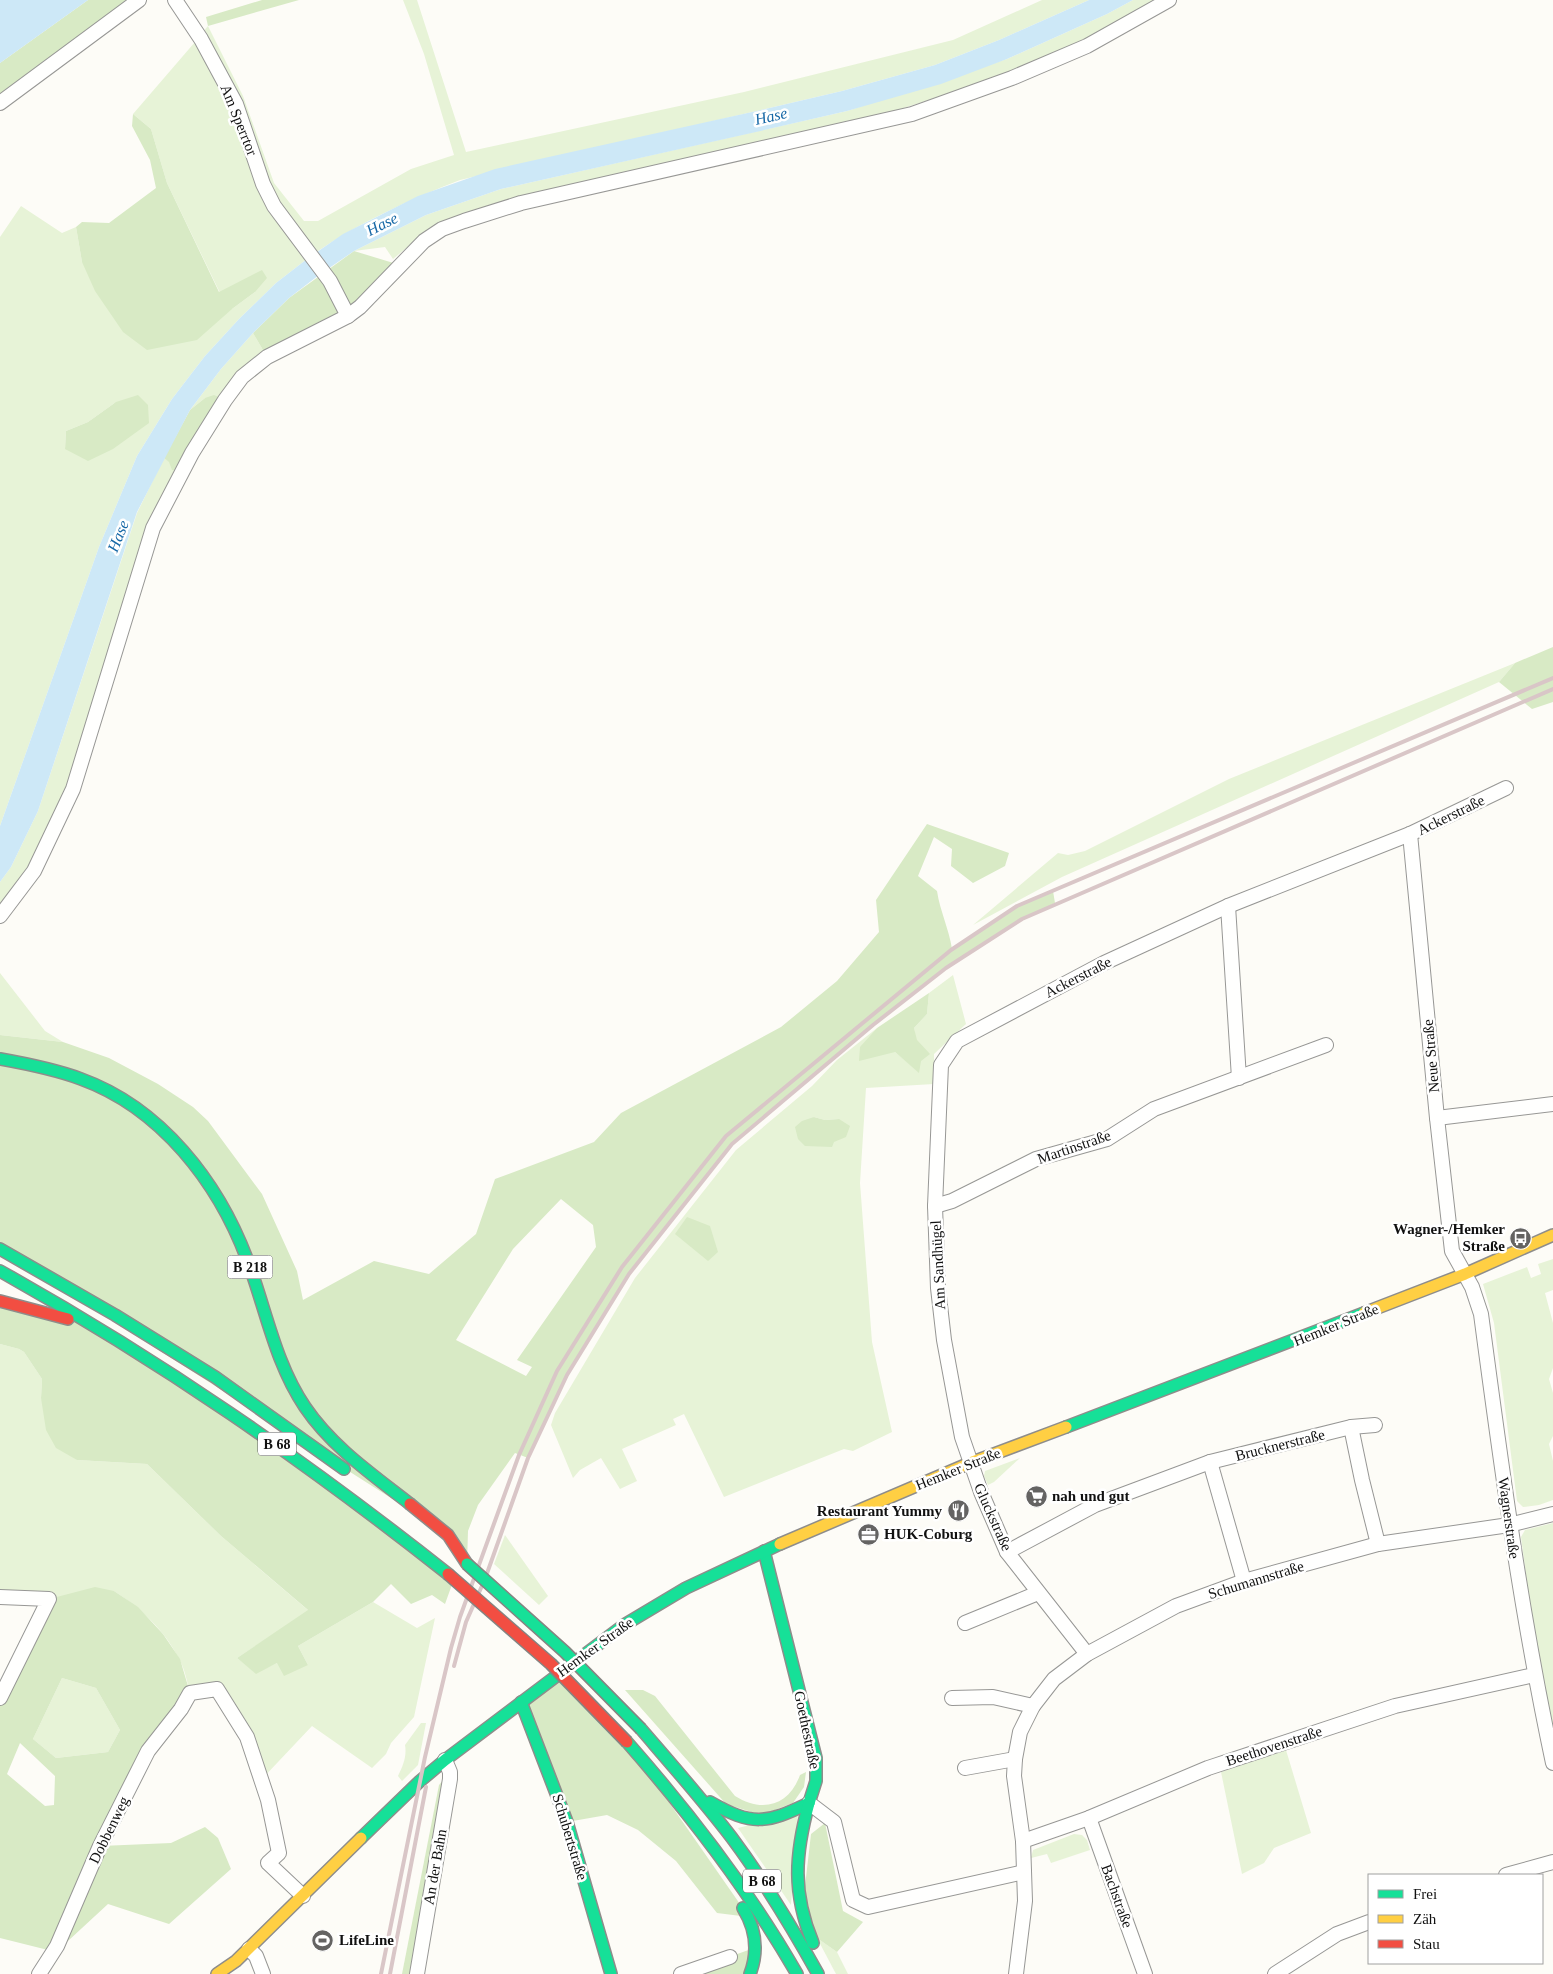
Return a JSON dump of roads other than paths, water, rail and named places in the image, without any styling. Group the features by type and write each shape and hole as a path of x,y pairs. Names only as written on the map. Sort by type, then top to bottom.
{"main road":[{"name":"B 218","path":"0,1059 26,1062 59,1070 89,1082 118,1097 147,1116 171,1137 211,1185 226,1211 247,1258 278,1351 304,1405 320,1427 354,1460 446,1540 467,1564"},
{"name":"Hemker Straße","path":"217,1974 249,1949 268,1928 420,1781 445,1760 624,1625 686,1588 764,1552 970,1463 1258,1355 1464,1274 1553,1235"},
{"name":"B 68","path":"0,1249 115,1315 215,1378 446,1540"},
{"name":"B 68","path":"0,1271 98,1326 204,1392 316,1471 380,1519 448,1574 551,1664 627,1742 703,1831 748,1894 797,1974"},
{"path":"0,1301 98,1326"},
{"name":"Goethestraße","path":"764,1552 816,1758 818,1774 815,1790 809,1803"},
{"name":"B 68","path":"467,1564 565,1652 641,1729 698,1794 742,1851 818,1974"},
{"name":"Schubertstraße","path":"521,1702 567,1822 611,1974"},
{"name":"B 68","path":"698,1794 731,1815 745,1820 762,1821 776,1818 809,1803"},
{"name":"B 68","path":"809,1803 800,1835 796,1876 803,1916 828,1974"},
{"name":"B 68","path":"703,1831 717,1868 749,1917 754,1931 757,1948 754,1966 750,1974"},
{"name":"Hemker Straße","path":"228,1974 236,1961"}],"street":[{"path":"0,104 139,0"},
{"name":"Am Sperrtor","path":"175,0 202,39 236,104 263,184 274,206 330,281 348,316"},
{"path":"0,916 34,871 73,789 153,528 192,453 224,400 242,377 267,357 348,316 360,307 424,241 442,229 521,202 912,114 1012,78 1087,46 1169,0"},
{"name":"Ackerstraße","path":"941,1064 957,1041 1104,963 1228,906 1410,834 1506,788"},
{"name":"Neue Straße","path":"1410,834 1437,1118 1452,1250 1464,1274"},
{"path":"1228,906 1239,1078"},
{"name":"Martinstraße","path":"935,1206 952,1201 1036,1159 1106,1139 1154,1109 1326,1045"},
{"name":"Am Sandhügel","path":"941,1064 935,1206 938,1288 944,1340 956,1411 970,1463"},
{"path":"1437,1118 1553,1104"},
{"name":"Wagnerstraße","path":"1464,1274 1472,1287 1481,1314 1509,1525 1534,1675 1553,1763"},
{"name":"Brucknerstraße","path":"1007,1552 1095,1505 1210,1462 1351,1427 1375,1424"},
{"path":"1351,1427 1378,1544"},
{"path":"1210,1462 1244,1581"},
{"name":"Gluckstraße","path":"970,1463 1007,1552 1086,1654"},
{"name":"Schumannstraße","path":"1016,1974 1025,1901 1023,1841 1014,1776 1014,1759 1020,1732 1033,1706 1054,1679 1086,1654 1176,1606 1244,1581 1378,1544 1509,1525 1553,1514"},
{"path":"964,1622 1038,1592"},
{"path":"0,1597 50,1599 0,1698"},
{"name":"Beethovenstraße","path":"1023,1841 1089,1818 1208,1768 1386,1709 1534,1675"},
{"name":"Dobbenweg","path":"39,1974 57,1946 100,1846 148,1752 181,1709 190,1693 217,1689 247,1737 268,1800 279,1853 268,1863 302,1896"},
{"path":"952,1698 993,1696 1033,1706"},
{"path":"965,1768 1014,1759"},
{"name":"An der Bahn","path":"417,1974 450,1779 450,1772 445,1760"},
{"path":"809,1803 834,1822 853,1900 868,1907 1024,1872"},
{"name":"Bachstraße","path":"1089,1818 1145,1974"},
{"path":"1510,1874 1553,1862"},
{"path":"1275,1974 1337,1934 1368,1922"},
{"path":"249,1949 256,1956 263,1974"},
{"path":"681,1974 730,1957"}],"water":[{"path":"0,0 88,0 0,63"},
{"name":"Hase","path":"1089,0 1133,0 1107,14 1007,59 941,84 847,111 501,189 426,215 354,251 289,298 253,333 221,369 190,410 137,512 38,811 11,867 0,882 0,826 99,547 137,456 172,399 205,356 276,283 343,234 418,196 495,169 842,91 935,65 999,40"}],"railway":[{"path":"381,1974 425,1757 451,1648 460,1617 519,1455 557,1371 622,1267 726,1136 951,950 1017,906 1553,678"},
{"path":"454,1666 466,1622 485,1579 528,1458 567,1375 629,1274 732,1144 873,1025 946,968 1022,919 1553,689"},
{"path":"390,1974 426,1787"}],"place":[{"name":"Wagner-/Hemker Straße","path":"1521,1238"},
{"name":"nah und gut","path":"1036,1496"},
{"name":"Restaurant Yummy","path":"958,1511"},
{"name":"HUK-Coburg","path":"868,1534"},
{"name":"LifeLine","path":"323,1940"}]}
